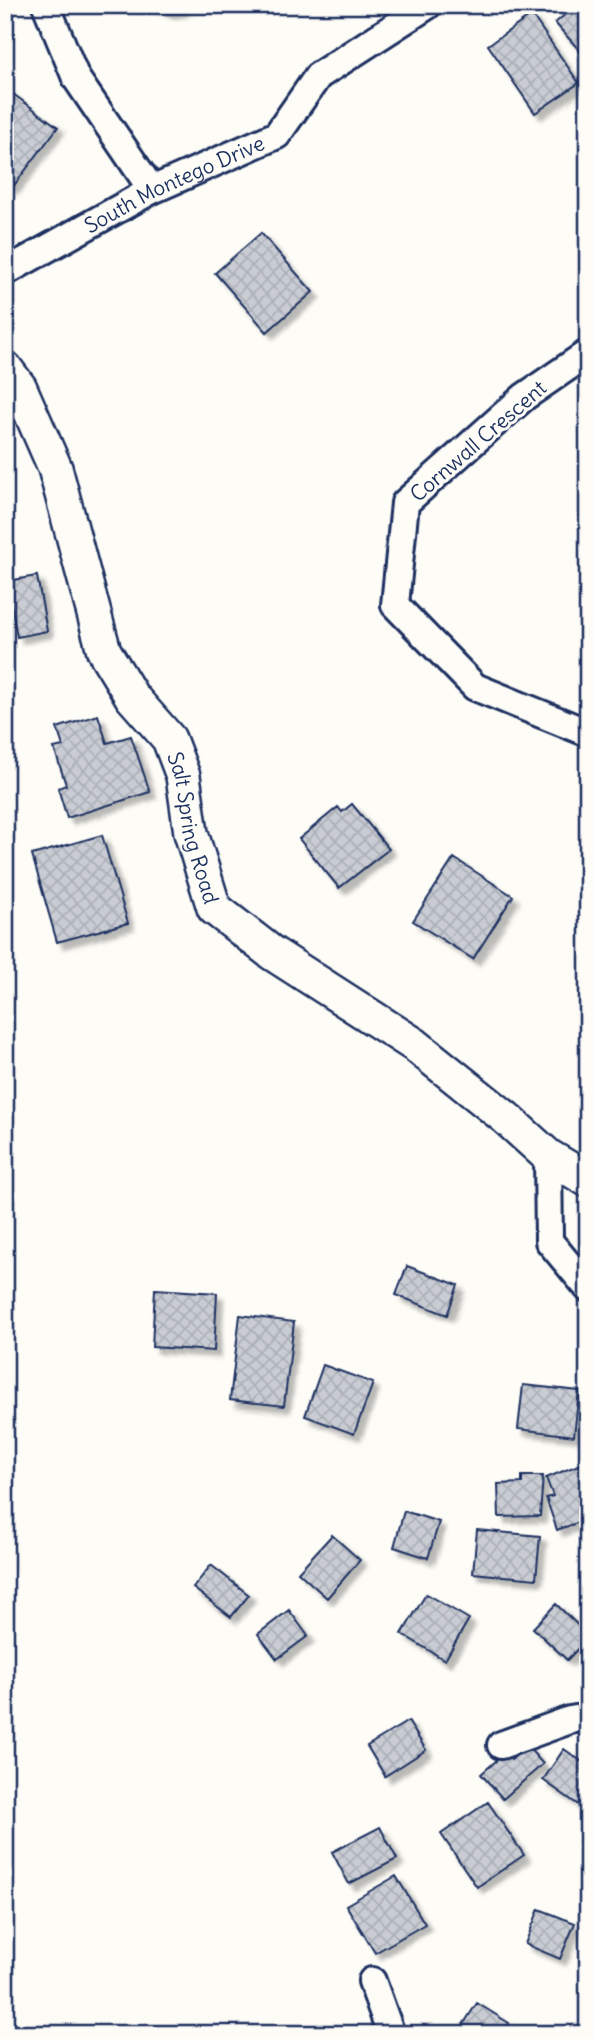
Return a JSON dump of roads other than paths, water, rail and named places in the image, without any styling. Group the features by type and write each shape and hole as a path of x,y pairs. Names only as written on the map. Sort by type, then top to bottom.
{"street":[{"path":"46,5 76,78 152,190"},
{"name":"South Montego Drive","path":"5,272 152,190 277,135 318,76 428,5"},
{"name":"Cornwall Crescent","path":"588,353 524,397 405,503 395,604 475,687 588,733"},
{"name":"Salt Spring Road","path":"5,368 20,388 55,468 104,652 132,697 169,738 183,776 191,832 214,908 272,953 415,1045 506,1118 548,1156 588,1180"},
{"path":"548,1156 550,1241 588,1288"},
{"path":"502,1745 570,1720 588,1717"},
{"path":"372,1981 391,2034"}]}
